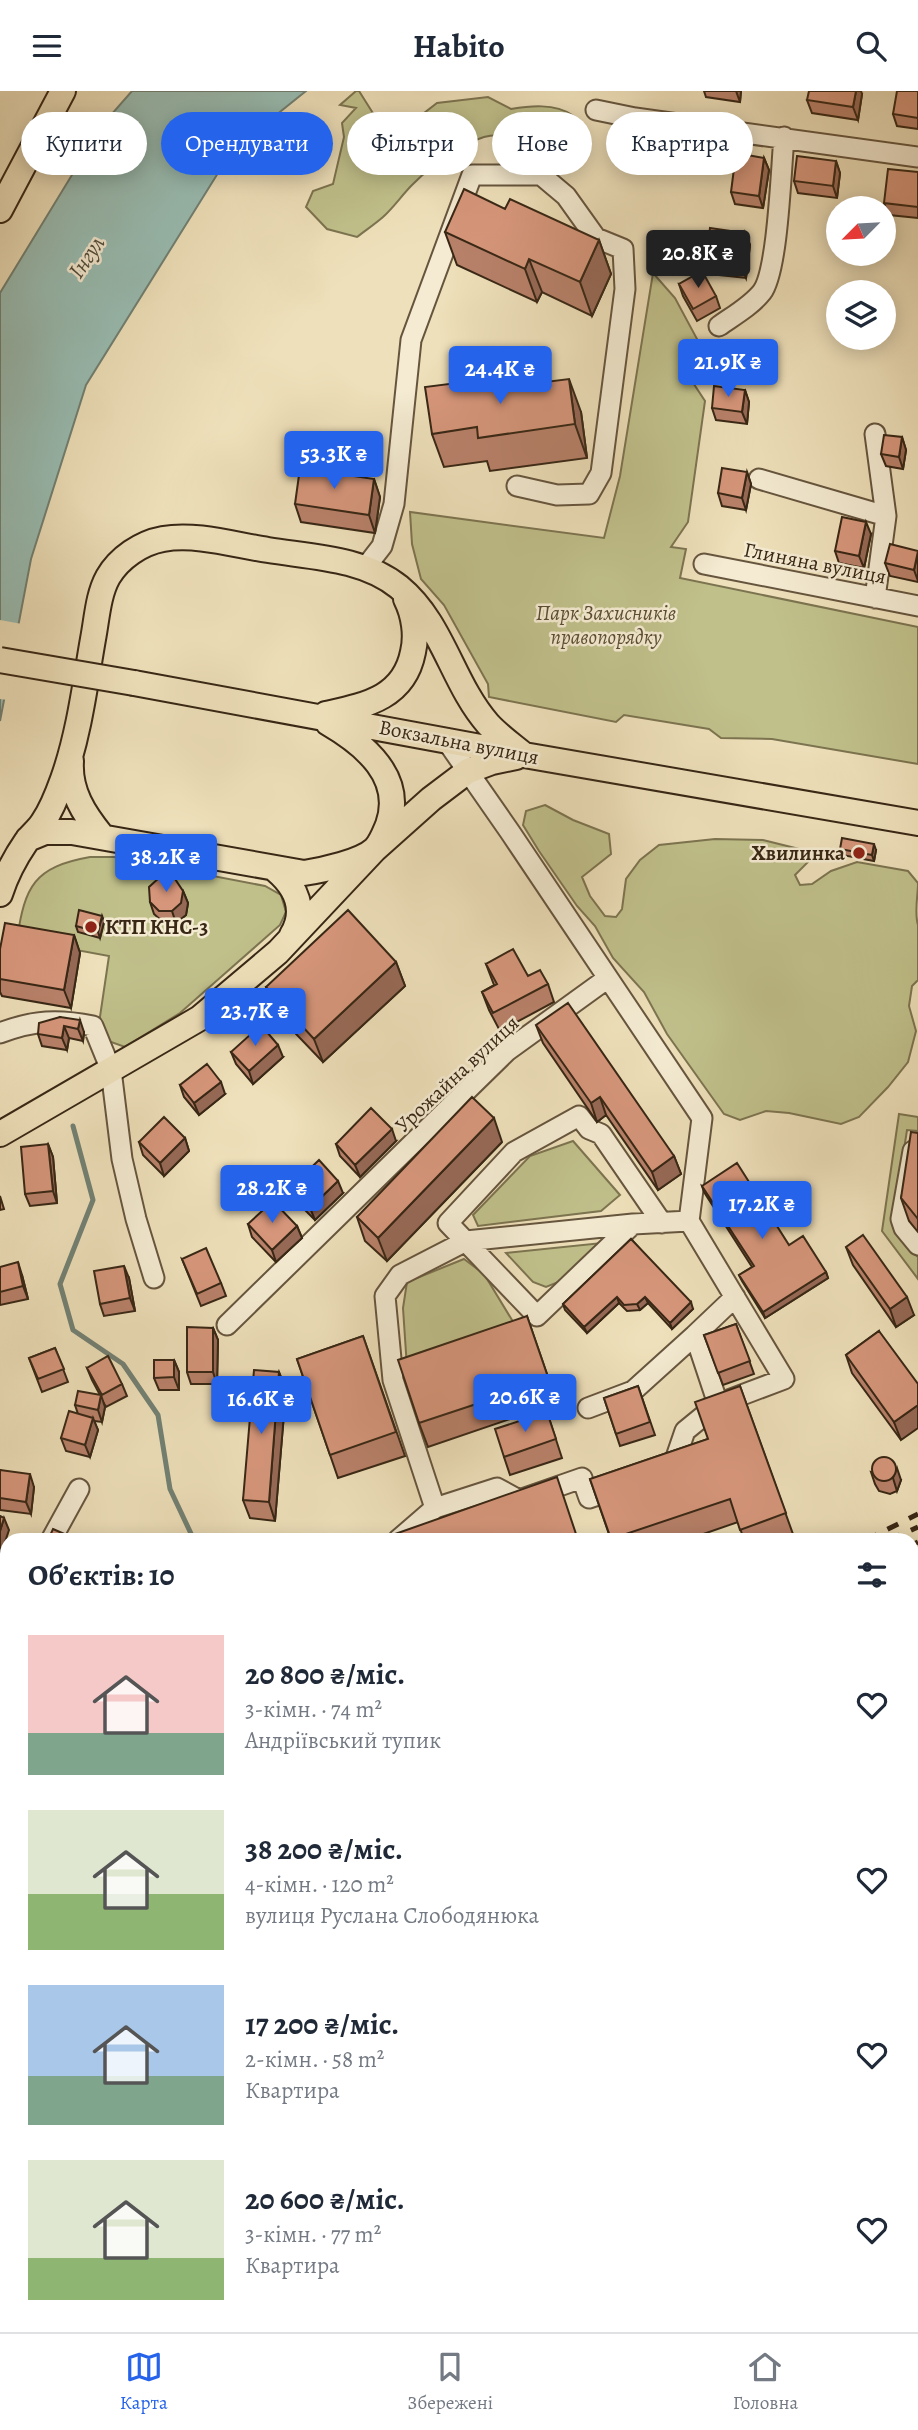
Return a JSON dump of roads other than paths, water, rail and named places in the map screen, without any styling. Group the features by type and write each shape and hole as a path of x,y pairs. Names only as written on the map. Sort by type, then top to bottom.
{"main road":[{"path":"1,207 63,91"},
{"path":"102,836 87,818 74,789 70,770 103,588 117,565 132,552 148,543 178,537 349,563 365,568 398,587 419,606 446,650 465,690 487,723 524,755"},
{"path":"317,716 368,703 386,694 400,683 410,668 415,633 408,601 398,587"},
{"name":"Вокзальна вулиця","path":"0,660 918,824"},
{"path":"28,839 56,830 102,836 276,870 304,873 342,865 375,849 390,819 392,798 387,779 375,758 341,730 317,716"},
{"path":"0,894 15,859 50,811 72,750"},
{"path":"0,1134 200,1018 278,952 375,849 431,799 468,771 524,755"},
{"path":"276,870 292,887 298,899 300,915 294,932 278,952"}],"street":[{"path":"596,110 635,118 918,157"},
{"path":"719,326 762,292 772,271 784,137"},
{"path":"365,568 382,547 394,504 411,340 472,175 541,175 566,196 596,238 623,249 625,289 601,473 589,494 557,495 517,486"},
{"path":"875,434 886,516 875,598"},
{"path":"759,478 886,516"},
{"name":"Глиняна вулиця","path":"704,564 918,606"},
{"path":"406,1533 435,1509 497,1488 519,1500 582,1479 589,1498 673,1469 685,1431 718,1404 784,1379 689,1221 702,1118 446,740"},
{"name":"Урожайна вулиця","path":"227,1325 507,1051 608,978"},
{"path":"0,1033 23,1024 62,1020 93,1026 111,1070 122,1159 153,1278"},
{"path":"633,1224 537,1317 448,1223 513,1152 579,1115 589,1129 601,1134 662,1223"},
{"path":"918,1147 913,1151 901,1219 904,1228 918,1245"},
{"path":"435,1509 393,1380 385,1296 400,1275 466,1241 689,1221"},
{"path":"588,1408 633,1391 735,1297"},
{"path":"695,1335 718,1404"},
{"path":"55,1533 79,1489"}],"water":[{"name":"Інгул","path":"132,91 306,91 280,112 161,112 161,175 217,175 86,385 31,559 0,721 0,293 72,175 147,175 147,112 114,112"}],"waterway":[{"path":"73,1126 93,1200 60,1284 73,1330 123,1364 158,1415 170,1489 191,1533"}],"railway":[{"path":"880,1533 918,1514"},
{"path":"905,1533 918,1527"}],"place":[{"name":"Хвилинка","path":"859,853"},
{"name":"КТП КНС-3","path":"91,927"}],"park label":[{"name":"Парк Захисників правопорядку","path":"606,625"}]}
